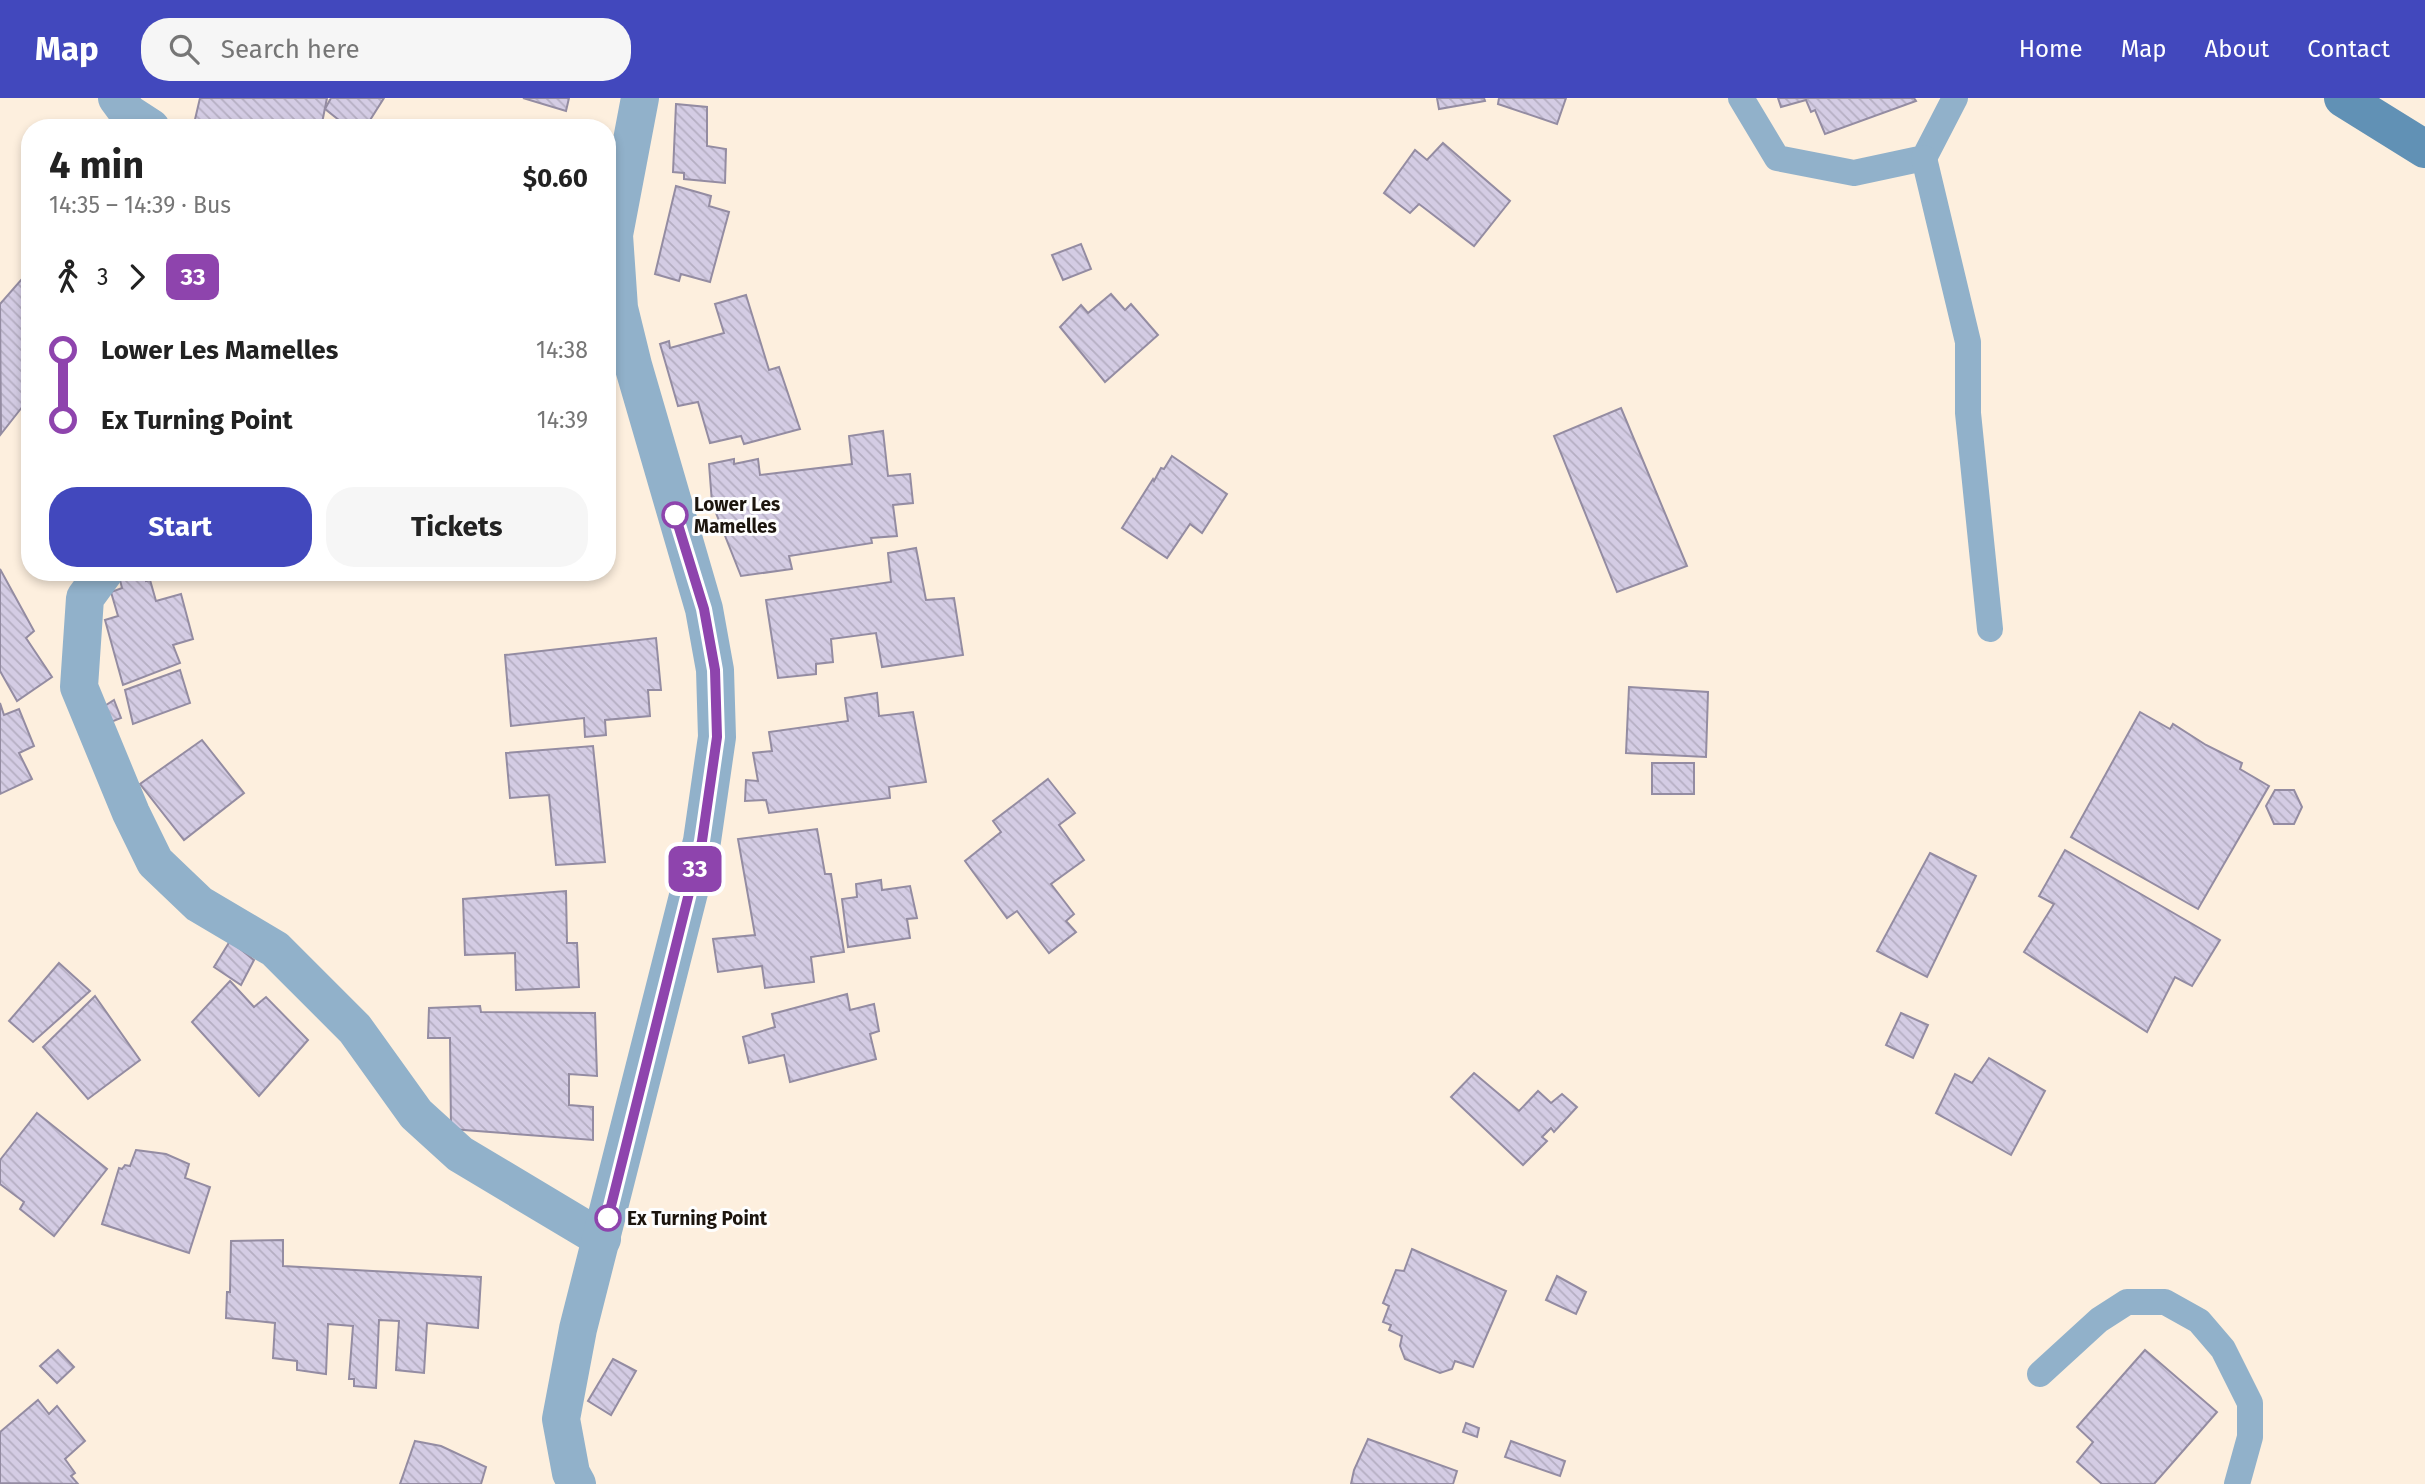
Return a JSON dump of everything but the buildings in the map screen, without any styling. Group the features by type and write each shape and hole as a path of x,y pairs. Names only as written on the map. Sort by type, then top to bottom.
{"main road":[{"path":"2343,98 2425,149"}],"street":[{"path":"117,98 128,113 137,119"},
{"path":"616,211 640,98"},
{"path":"577,1484 571,1473 561,1419 578,1329 702,841 717,737 715,670 704,609 620,366 620,307 616,275"},
{"path":"98,581 86,598 79,687 131,813 155,862 199,904 275,949 355,1029 416,1114 460,1154 603,1239"}],"lane":[{"path":"1741,98 1777,158 1854,173 1924,158"},
{"path":"1955,98 1924,158 1968,342 1968,413 1990,629"},
{"path":"2040,1374 2099,1320 2127,1302 2165,1302 2199,1321 2224,1349 2250,1403 2250,1437 2237,1484"}],"bus line":[{"name":"33","path":"608,1218 702,841 717,737 715,670 704,609 675,515"}],"place":[{"name":"Lower Les Mamelles","path":"675,515"},
{"name":"Ex Turning Point","path":"608,1218"}]}
